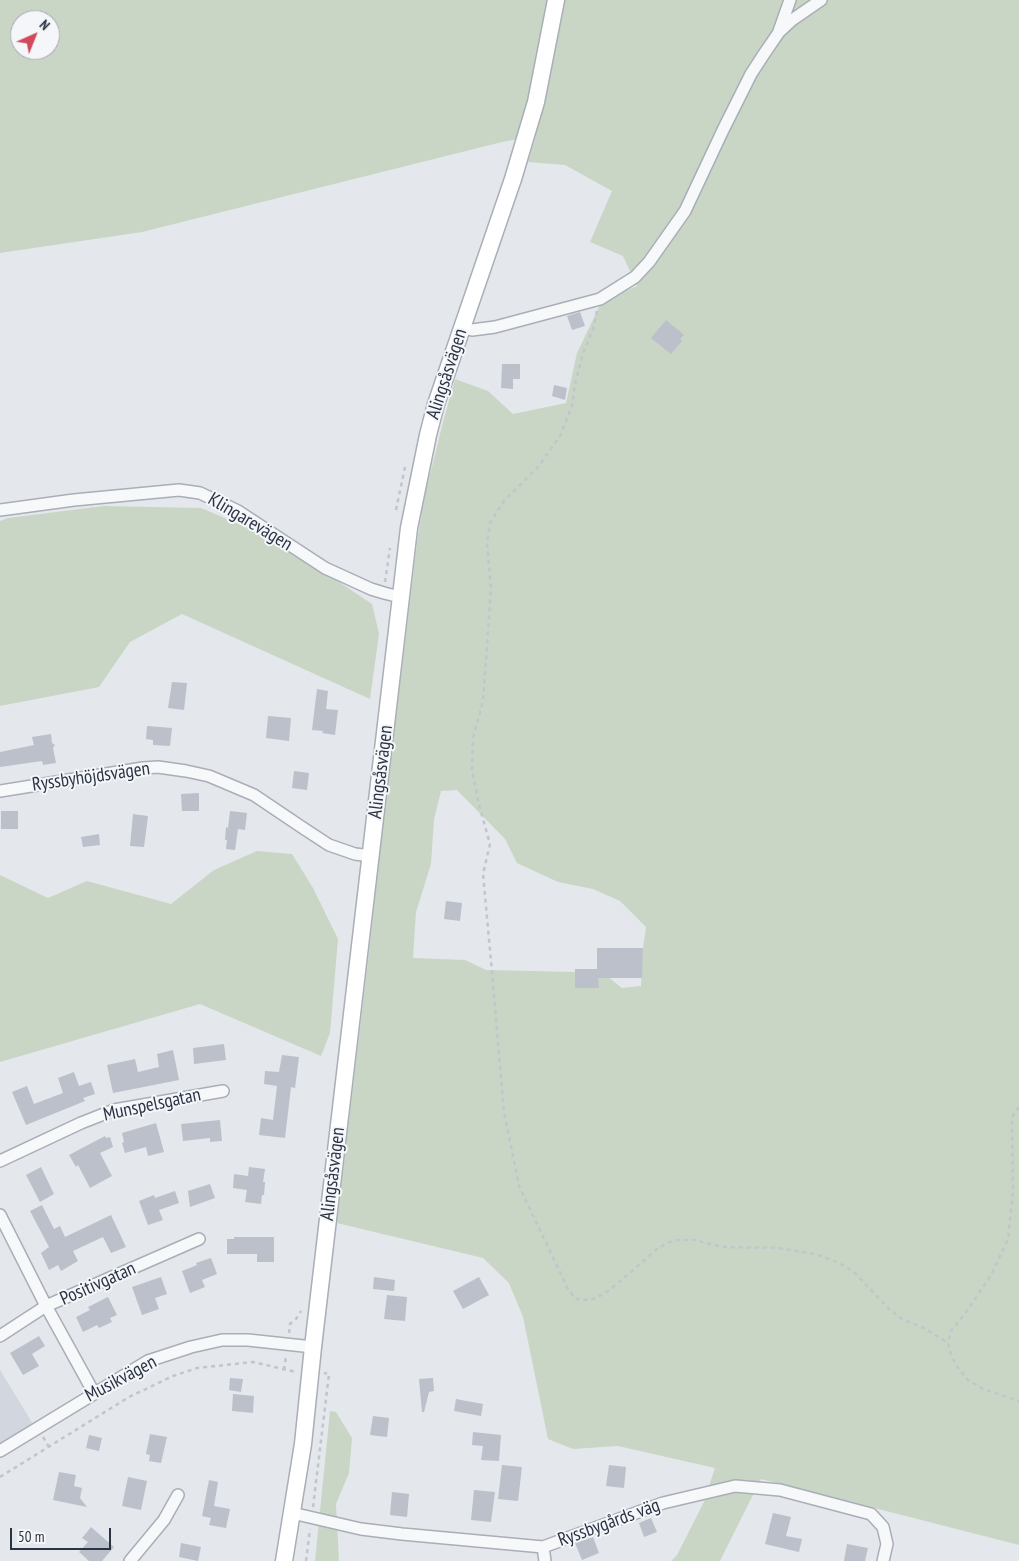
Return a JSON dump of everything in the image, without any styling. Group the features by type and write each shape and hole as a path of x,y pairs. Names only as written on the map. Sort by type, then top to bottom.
{"main road":[{"name":"Alingsåsvägen","path":"284,1561 303,1444 409,528 428,435 445,376 514,179 536,102 556,0"}],"street":[{"path":"779,32 790,0"},
{"path":"463,328 472,330 489,328 600,299 635,277 653,256 684,211 751,74 779,32 792,20 821,0"},
{"name":"Klingarevägen","path":"0,510 74,500 179,490 200,493 238,511 325,568 372,589 400,597"},
{"name":"Ryssbyhöjdsvägen","path":"0,791 143,768 158,767 186,771 209,776 254,795 330,845 355,854 371,856"},
{"name":"Munspelsgatan","path":"0,1161 81,1123 114,1110 223,1090"},
{"path":"0,1215 46,1306 94,1393"},
{"name":"Positivgatan","path":"0,1336 46,1306 199,1239"},
{"name":"Musikvägen","path":"0,1451 148,1361 191,1347 222,1340 248,1340 313,1347"},
{"name":"Ryssbygårds väg","path":"292,1513 361,1529 543,1547 663,1503 735,1486 780,1490 871,1514 883,1527 887,1544 884,1561"},
{"path":"130,1561 164,1520 178,1495"},
{"path":"543,1547 545,1561"}],"path":[{"path":"600,299 593,329 583,354 575,384 572,406 560,436 539,466 504,501 490,523 487,543 490,588 483,701 473,738 472,770 490,844 484,874 490,961 504,1112 519,1186 568,1289 576,1298 590,1300 604,1294 656,1250 667,1243 677,1240 695,1240 722,1247 778,1248 816,1254 837,1262 854,1272 890,1311 902,1319 926,1328 948,1343"},
{"path":"1019,1107 1012,1117 1013,1192 1008,1239 990,1275 967,1311 950,1331 948,1343 950,1355 968,1380 983,1389 1019,1401"},
{"path":"0,1477 129,1397 173,1376 197,1368 253,1362 290,1371 329,1374 306,1561"}],"shaded area":[{"path":"0,1370 33,1424 0,1445"}],"green space":[{"path":"0,0 1019,0 1019,1545 761,1479 720,1561 671,1561 677,1555 704,1502 715,1468 618,1446 573,1449 548,1439 523,1317 509,1283 483,1258 337,1223 418,535 425,495 443,422 455,379 488,391 513,414 566,403 577,353 602,301 637,286 623,256 590,242 612,191 565,165 528,162 536,136 502,142 142,232 0,253","holes":["457,790 505,839 517,863 558,882 593,889 620,901 646,927 641,986 622,988 598,969 598,988 575,988 575,972 486,970 465,960 413,958 416,912 431,864 434,819 441,791"]},
{"path":"104,506 201,508 248,528 321,570 372,604 379,634 370,699 182,614 130,642 99,687 0,706 0,521 8,518"},
{"path":"257,851 292,854 313,888 338,939 330,1033 321,1056 200,1004 0,1062 0,875 48,898 87,881 171,904 214,870"},
{"path":"330,1411 336,1412 352,1438 349,1473 336,1504 339,1561 315,1561"}],"building":[{"path":"580,312 585,326 572,330 567,316"},
{"path":"666,320 684,335 680,339 682,341 671,354 651,338"},
{"path":"502,364 520,364 520,379 513,379 513,389 501,388"},
{"path":"554,385 567,388 565,400 552,396"},
{"path":"172,682 187,683 184,710 168,708"},
{"path":"317,689 328,691 326,709 338,710 335,735 312,730"},
{"path":"268,716 291,718 289,741 266,738"},
{"path":"147,726 172,728 170,746 153,745 153,740 146,739"},
{"path":"51,734 52,743 55,745 53,748 56,763 43,765 42,761 0,767 0,752 34,745 32,737"},
{"path":"294,771 309,773 307,790 292,788"},
{"path":"199,793 199,811 182,811 181,794"},
{"path":"1,811 18,811 18,829 1,829"},
{"path":"230,811 247,813 245,830 238,829 235,850 226,849 226,827 228,828"},
{"path":"133,814 148,816 144,847 130,846"},
{"path":"99,834 100,845 83,847 81,837"},
{"path":"446,901 462,903 460,921 444,919"},
{"path":"597,948 643,948 642,978 598,978 599,988 575,988 575,969 597,969"},
{"path":"224,1044 226,1060 194,1064 193,1048"},
{"path":"173,1050 179,1080 113,1093 107,1065 135,1059 138,1072 159,1067 157,1054"},
{"path":"282,1055 299,1057 295,1088 291,1087 285,1138 259,1135 261,1118 273,1120 277,1086 264,1084 265,1071 279,1072"},
{"path":"74,1072 79,1086 91,1082 95,1094 83,1098 85,1101 26,1125 12,1092 27,1086 34,1104 63,1093 58,1078"},
{"path":"220,1120 222,1141 210,1142 210,1138 183,1141 181,1124"},
{"path":"156,1123 164,1152 148,1156 146,1147 125,1153 122,1133"},
{"path":"105,1136 106,1138 110,1137 113,1147 100,1153 112,1176 90,1188 78,1165 76,1167 69,1155"},
{"path":"41,1167 54,1194 40,1202 26,1175"},
{"path":"249,1167 265,1169 264,1195 262,1195 261,1204 245,1202 247,1190 233,1188 234,1174 248,1176"},
{"path":"210,1184 215,1198 190,1207 188,1191"},
{"path":"175,1191 179,1203 159,1210 163,1220 148,1225 139,1201 154,1195 155,1198"},
{"path":"42,1205 54,1229 60,1226 65,1237 111,1215 126,1247 111,1253 103,1237 73,1251 78,1261 61,1271 58,1265 49,1270 41,1253 49,1247 30,1211"},
{"path":"234,1237 274,1237 274,1262 257,1262 257,1254 227,1254 227,1239 234,1239"},
{"path":"211,1258 217,1274 202,1280 205,1287 190,1293 182,1271 197,1265 196,1263"},
{"path":"161,1277 167,1294 155,1298 159,1309 142,1315 132,1287"},
{"path":"374,1277 395,1280 394,1291 373,1289"},
{"path":"479,1277 489,1295 463,1309 453,1291"},
{"path":"387,1295 407,1297 405,1321 384,1319"},
{"path":"108,1297 117,1315 110,1318 112,1322 99,1328 97,1325 83,1332 76,1317 90,1310 88,1307"},
{"path":"39,1336 45,1346 32,1354 39,1366 23,1375 10,1353"},
{"path":"230,1378 243,1379 241,1392 229,1390"},
{"path":"433,1378 434,1391 429,1392 424,1412 422,1412 419,1379"},
{"path":"233,1394 254,1396 253,1413 232,1411"},
{"path":"456,1399 483,1404 481,1416 454,1411"},
{"path":"373,1416 389,1418 387,1437 370,1435"},
{"path":"473,1432 501,1435 499,1461 481,1460 483,1446 472,1445"},
{"path":"150,1434 167,1437 161,1463 149,1461 150,1455 146,1454"},
{"path":"89,1435 102,1438 99,1451 86,1448"},
{"path":"502,1465 522,1467 518,1501 498,1499"},
{"path":"609,1465 626,1467 624,1488 606,1486"},
{"path":"59,1472 76,1475 74,1486 82,1488 80,1498 87,1507 53,1500"},
{"path":"128,1477 147,1481 141,1510 122,1506"},
{"path":"209,1480 218,1482 214,1506 230,1509 226,1528 209,1525 211,1518 202,1516"},
{"path":"474,1490 495,1492 491,1522 471,1520"},
{"path":"392,1492 409,1494 407,1517 390,1515"},
{"path":"773,1513 791,1517 786,1536 802,1539 799,1552 765,1544"},
{"path":"651,1518 657,1532 644,1537 639,1523"},
{"path":"91,1527 114,1547 102,1561 89,1561 79,1552 88,1542 82,1538"},
{"path":"593,1537 599,1553 582,1560 575,1543"},
{"path":"181,1543 201,1547 198,1561 179,1557"},
{"path":"847,1544 868,1548 865,1561 844,1561"}]}
